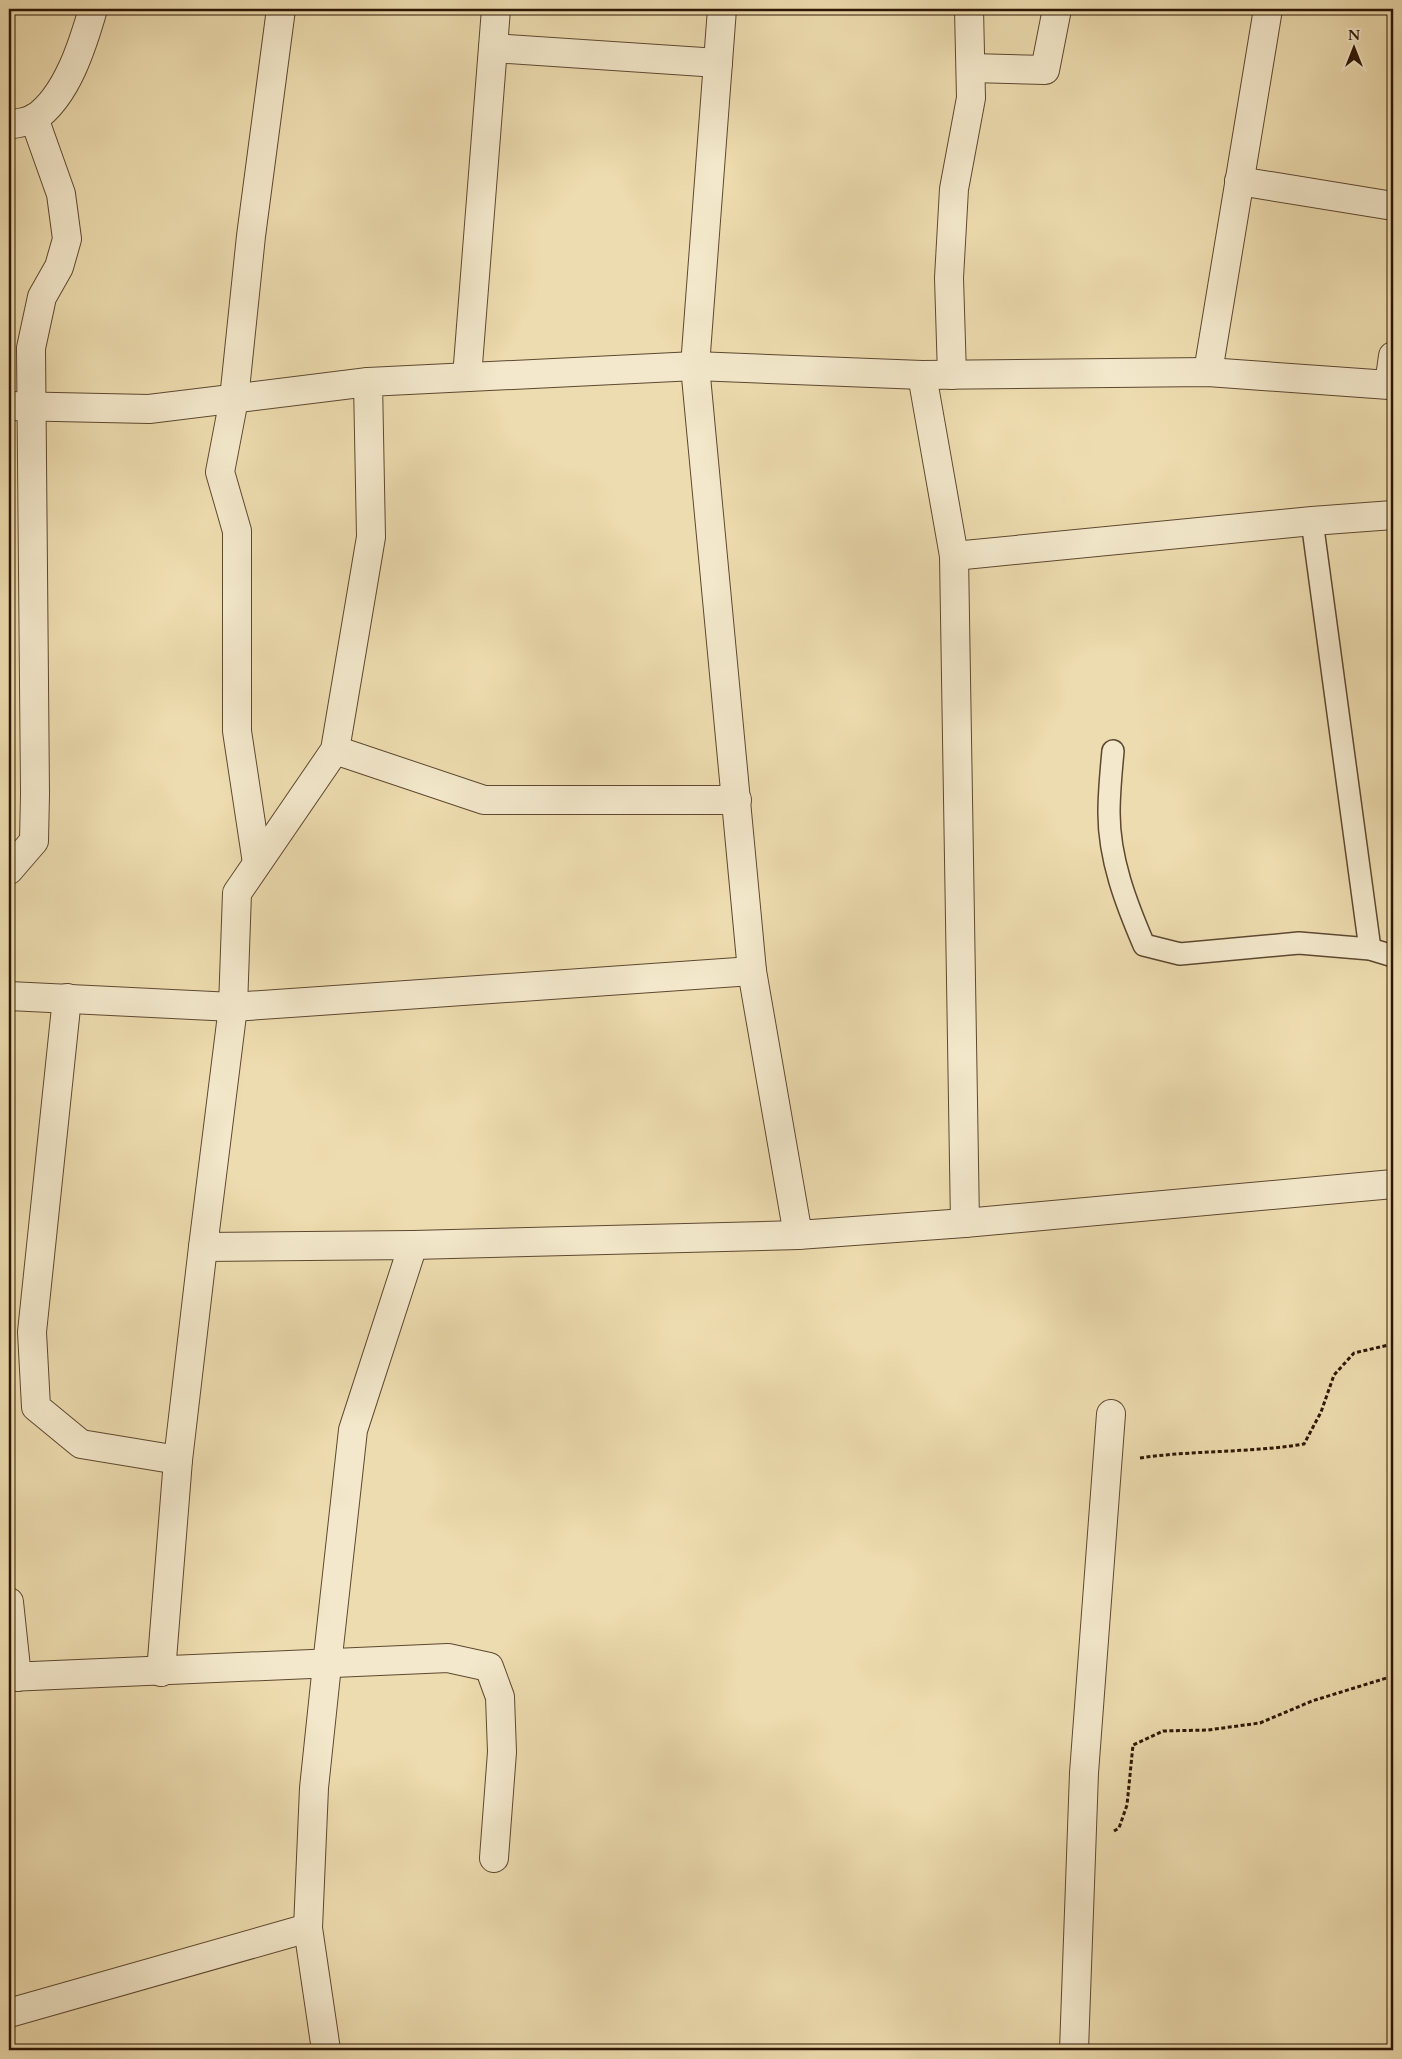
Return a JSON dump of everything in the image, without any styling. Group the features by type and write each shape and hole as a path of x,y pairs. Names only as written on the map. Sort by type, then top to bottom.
{"street":[{"path":"9,870 34,841 36,794 20,407 42,297 59,267 67,239 61,194 22,122 56,96 81,49 93,9"},
{"path":"257,863 236,731 236,531 220,472 234,399 252,236 281,9"},
{"path":"468,377 496,9"},
{"path":"722,9 696,366 752,971 798,1235"},
{"path":"952,375 949,278 953,199 971,98 969,9"},
{"path":"971,68 1046,70 1057,9"},
{"path":"1208,372 1268,9"},
{"path":"493,48 718,63"},
{"path":"1239,181 1393,206"},
{"path":"20,407 148,409 368,382 696,366 922,375 1208,372 1389,385 1393,356"},
{"path":"922,375 954,556 965,1223"},
{"path":"161,1672 178,1460 233,1007 236,892 335,750 371,537 368,382"},
{"path":"954,556 1312,521 1393,515"},
{"path":"335,750 484,800 737,800"},
{"path":"9,996 233,1007 752,971"},
{"path":"67,998 32,1332 36,1407 81,1444 178,1460"},
{"path":"203,1247 413,1245 798,1235 965,1223 1393,1184"},
{"path":"326,2050 308,1928 314,1788 327,1665 353,1430 413,1245"},
{"path":"1074,2050 1084,1773 1111,1414"},
{"path":"9,1602 13,1677 327,1665 448,1658 489,1667 500,1696 502,1733 494,1858"},
{"path":"9,2013 308,1928"}],"lane":[{"path":"1312,521 1370,949"},
{"path":"1112,752 1109,814 1114,861 1128,907 1144,945 1180,954 1299,943 1370,949 1393,956"}],"path":[{"path":"1107,1463 1170,1454 1274,1449 1304,1444 1321,1412 1334,1375 1354,1353 1393,1344"},
{"path":"1082,1839 1103,1838 1119,1828 1127,1805 1134,1745 1163,1731 1208,1730 1260,1723 1312,1701 1393,1676"}]}
